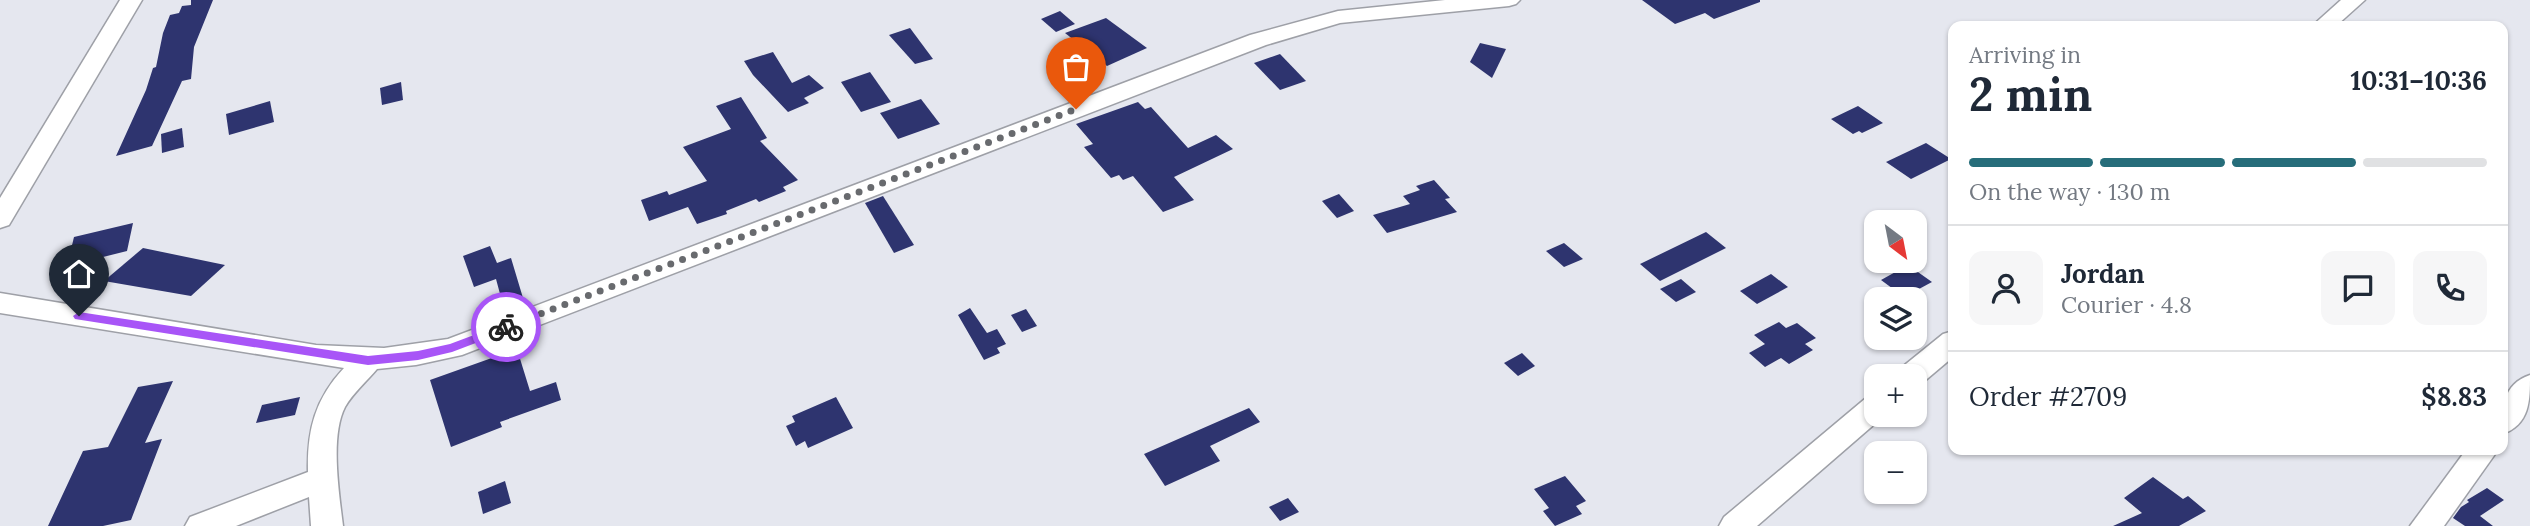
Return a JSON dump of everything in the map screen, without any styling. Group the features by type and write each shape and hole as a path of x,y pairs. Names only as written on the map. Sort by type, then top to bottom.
{"street":[{"path":"0,219 131,0"},
{"path":"0,303 316,355 368,360 418,356 452,348 1258,40 1330,9 1509,0"},
{"path":"2329,21 2354,0"},
{"path":"1925,364 1948,345"},
{"path":"327,526 322,479 326,423 332,403 368,360"},
{"path":"2508,415 2530,386"},
{"path":"1735,526 1864,416"},
{"path":"2426,526 2479,455"},
{"path":"201,526 322,479"}],"building":[{"path":"191,0 213,0 194,47 191,79 182,81 152,146 116,156 153,68 156,67 170,15 179,13 182,6 191,5"},
{"path":"1642,0 1760,2 1714,19 1705,13 1675,24"},
{"path":"1060,11 1075,24 1056,32 1041,19"},
{"path":"1106,18 1147,48 1107,66 1065,33"},
{"path":"910,28 933,59 915,64 889,35"},
{"path":"1480,43 1506,49 1492,78 1470,62"},
{"path":"773,52 792,83 809,75 824,88 804,98 809,103 788,112 753,75 744,61"},
{"path":"1280,54 1306,81 1280,90 1254,63"},
{"path":"870,72 891,102 861,112 841,82"},
{"path":"401,82 403,100 382,105 380,88"},
{"path":"741,97 767,138 760,141 798,180 783,187 786,191 759,202 756,199 726,211 727,214 697,224 688,207 649,221 641,200 667,191 669,195 707,181 683,147 731,129 716,106"},
{"path":"921,99 940,124 898,139 880,113"},
{"path":"270,101 274,122 229,135 226,114"},
{"path":"1138,102 1145,109 1151,107 1188,148 1216,135 1233,149 1174,177 1194,200 1163,212 1133,176 1123,180 1119,175 1111,178 1084,147 1093,144 1076,124"},
{"path":"1858,106 1883,123 1862,133 1859,131 1853,134 1831,119"},
{"path":"182,128 184,147 162,153 161,134"},
{"path":"1926,143 1948,157 1948,160 1911,179 1886,162"},
{"path":"1434,180 1450,198 1445,199 1457,212 1387,233 1373,215 1410,204 1403,196 1420,190 1416,186"},
{"path":"1339,194 1354,211 1337,218 1322,201"},
{"path":"883,196 914,245 894,253 865,203"},
{"path":"133,223 127,251 67,266 74,237"},
{"path":"1706,232 1726,248 1660,281 1640,264"},
{"path":"1564,243 1583,259 1564,267 1546,251"},
{"path":"490,246 497,263 511,258 523,298 503,305 496,279 474,287 463,256"},
{"path":"143,248 225,265 191,296 104,281"},
{"path":"1894,273 1919,273 1932,282 1923,287 1890,287 1881,280"},
{"path":"1771,274 1788,287 1757,304 1740,291"},
{"path":"1681,279 1696,292 1676,302 1660,289"},
{"path":"970,308 987,333 997,329 1006,344 997,348 1000,353 984,360 958,315"},
{"path":"1026,309 1037,326 1022,332 1011,315"},
{"path":"1779,322 1786,328 1797,323 1816,338 1805,344 1813,350 1789,364 1781,358 1765,367 1749,353 1765,344 1754,335"},
{"path":"517,349 530,391 556,382 561,400 500,422 502,427 451,447 430,380"},
{"path":"1522,353 1535,366 1518,376 1504,363"},
{"path":"173,381 145,443 162,439 131,520 103,526 48,526 83,451 108,447 138,387"},
{"path":"300,397 295,415 256,423 262,405"},
{"path":"836,397 853,428 808,448 805,441 796,446 786,426 795,422 792,416"},
{"path":"1249,408 1260,422 1210,446 1220,461 1165,486 1144,454"},
{"path":"1565,476 1586,501 1576,506 1582,514 1555,526 1543,511 1549,508 1534,489"},
{"path":"2153,477 2183,499 2188,496 2206,511 2179,526 2113,526 2142,513 2124,498"},
{"path":"505,481 511,503 483,514 478,492"},
{"path":"2487,488 2504,500 2480,516 2493,526 2465,526 2453,518 2461,507 2469,502 2467,500"},
{"path":"1288,498 1299,512 1280,521 1269,507"}],"way so far":[{"path":"506,327 1076,109"}],"route":[{"path":"79,316 316,355 368,360 418,356 452,348 506,327"}]}
